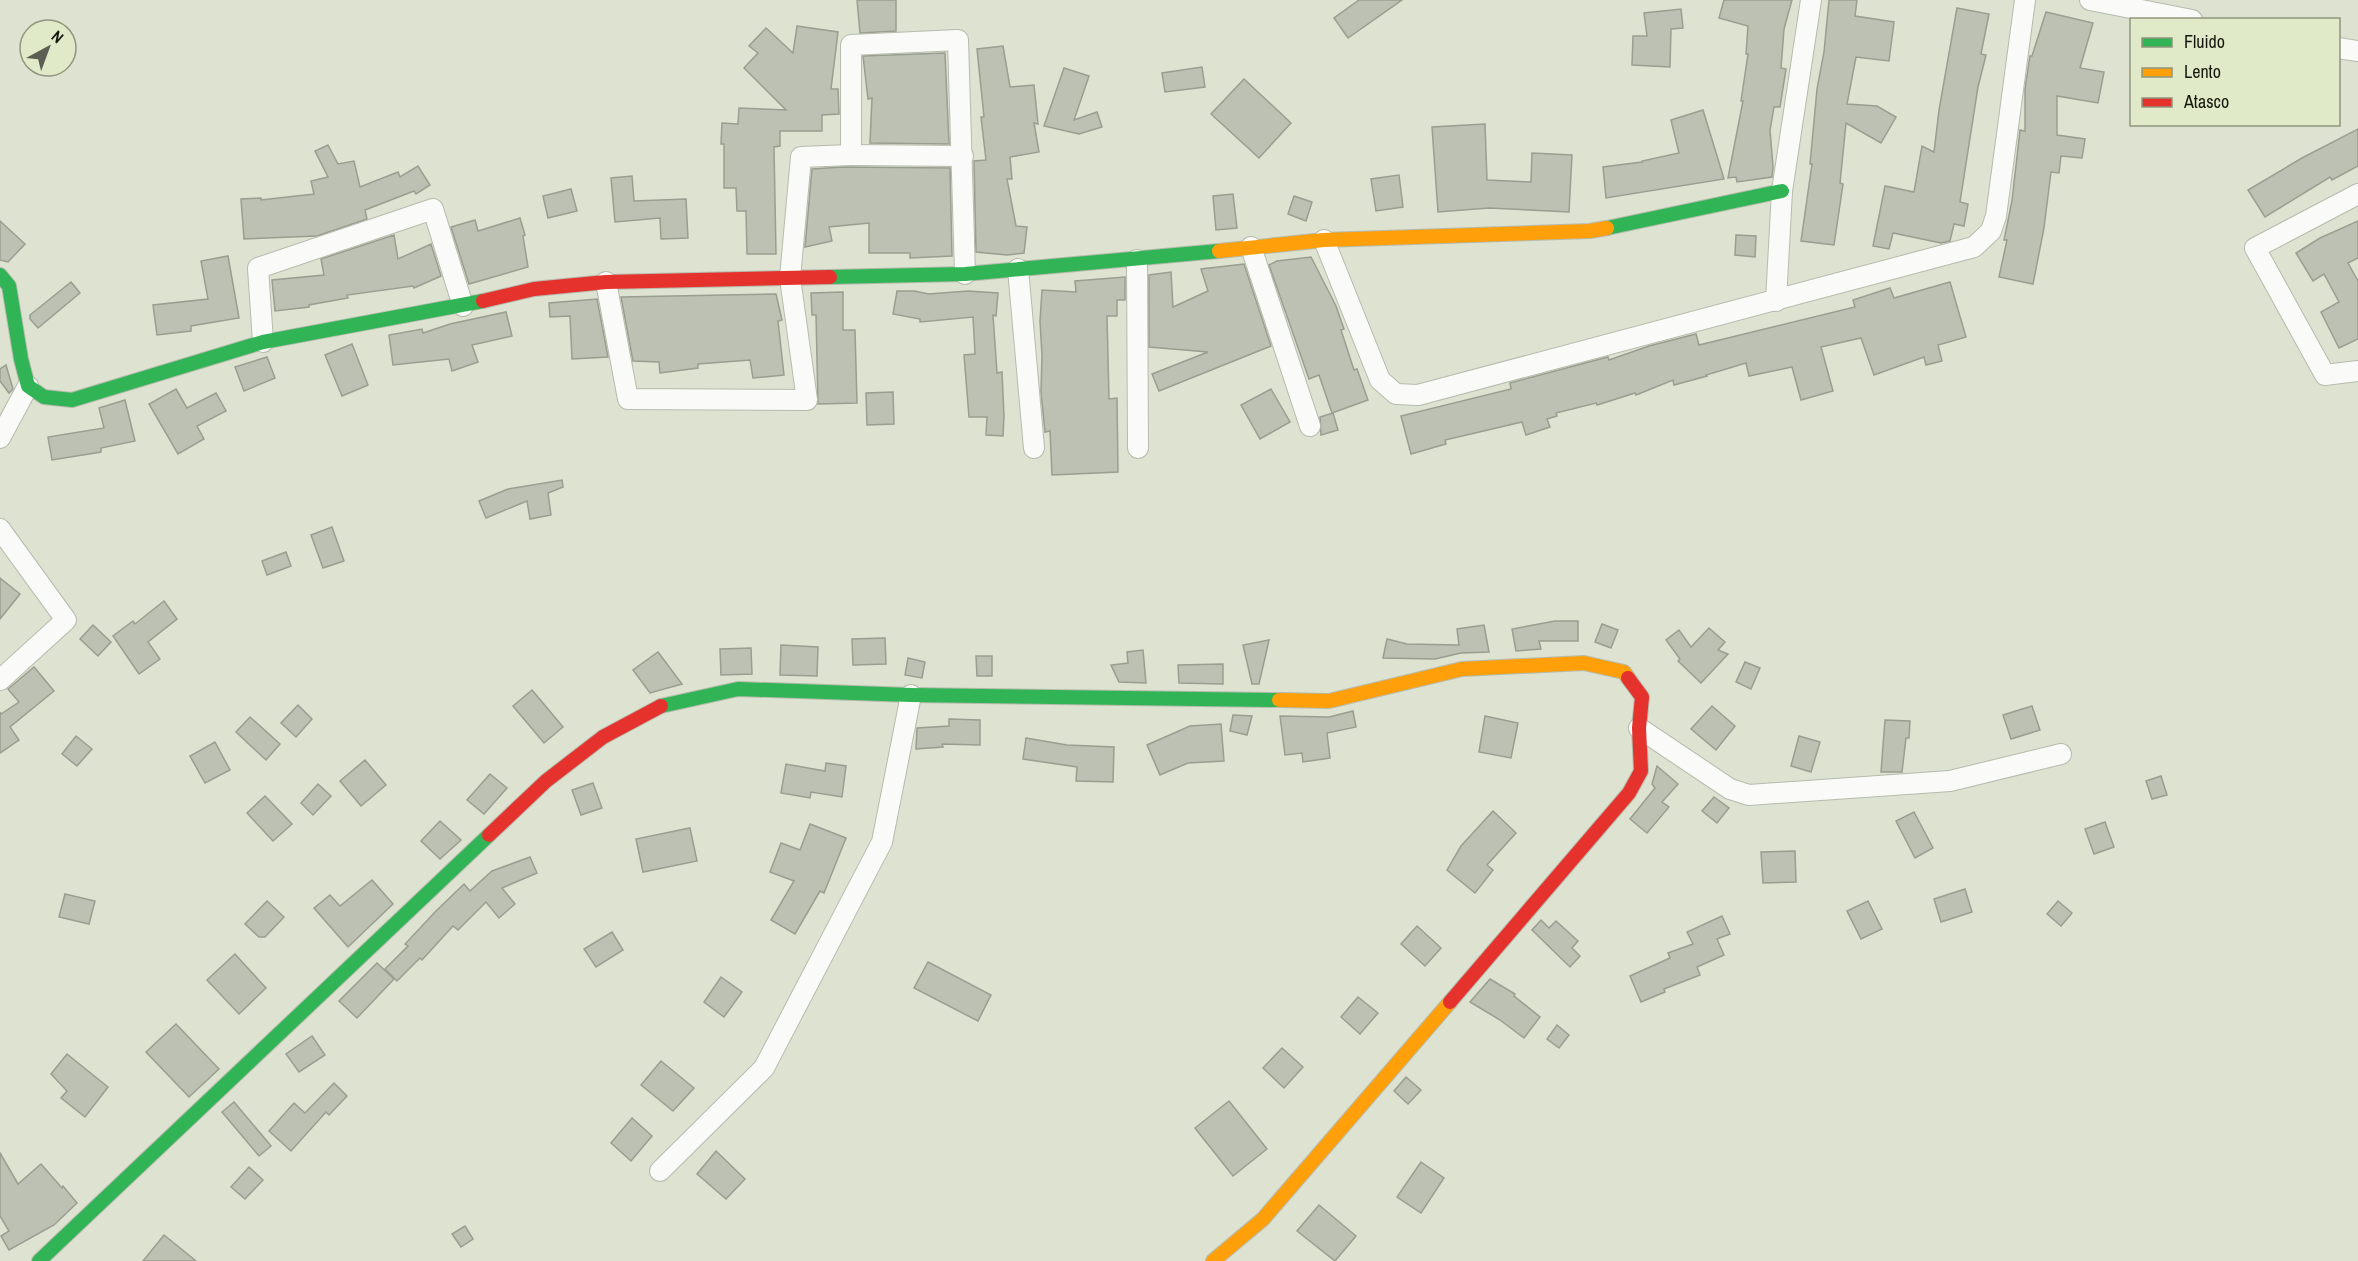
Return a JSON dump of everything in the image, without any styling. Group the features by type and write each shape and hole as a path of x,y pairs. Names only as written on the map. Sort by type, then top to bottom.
{"street":[{"path":"1776,301 1782,191 1810,0"},
{"path":"1324,240 1380,380 1396,394 1418,395 1974,247 1990,231 1996,216 2025,0"},
{"path":"2090,0 2182,18"},
{"path":"851,155 851,45 958,40 965,274"},
{"path":"2340,48 2358,51"},
{"path":"606,282 628,399 807,400 790,278 801,157 963,156"},
{"path":"0,275 9,286 21,359 28,386 44,397 72,400 262,342 464,306 534,289 606,282 965,274 1137,260 1324,240 1590,231 1782,191"},
{"path":"2358,194 2255,248 2325,375 2358,371"},
{"path":"262,342 258,268 433,209 464,306"},
{"path":"1251,247 1310,426"},
{"path":"1137,260 1138,448"},
{"path":"1018,269 1034,448"},
{"path":"0,438 28,386"},
{"path":"0,530 66,620 0,680"},
{"path":"39,1261 546,782 603,737 658,707 738,689 911,695 1329,701 1462,669 1584,663 1624,672 1641,697 1639,728 1641,771 1629,793 1263,1219 1213,1261"},
{"path":"660,1172 764,1068 882,842 911,695"},
{"path":"1639,728 1730,789 1749,795 1950,781 2061,754"}],"building":[{"path":"857,0 896,0 896,31 860,33"},
{"path":"1359,0 1402,0 1348,38 1334,18"},
{"path":"1724,0 1792,0 1784,29 1781,68 1786,69 1780,107 1774,107 1770,130 1772,177 1737,182 1736,177 1728,178 1743,101 1741,101 1748,54 1746,54 1748,26 1719,18"},
{"path":"1829,0 1857,0 1855,16 1894,22 1889,61 1856,57 1847,104 1877,106 1896,117 1881,143 1846,123 1840,183 1843,184 1834,245 1801,241 1812,164 1810,164 1817,89 1824,52"},
{"path":"1957,8 1989,14 1981,54 1986,55 1978,87 1960,202 1968,204 1964,226 1954,224 1950,241 1941,243 1893,233 1889,249 1873,246 1885,186 1914,192 1922,146 1934,152"},
{"path":"1681,9 1683,28 1671,29 1670,67 1632,65 1633,36 1647,36 1644,13"},
{"path":"2046,12 2093,23 2080,68 2104,72 2098,103 2057,96 2057,135 2085,139 2082,158 2061,156 2059,173 2051,172 2044,228 2033,284 1999,277 2007,240 2004,240 2012,201 2020,130 2025,131 2025,89 2030,56 2032,56"},
{"path":"797,26 838,32 831,89 838,89 839,114 822,115 822,131 780,131 780,146 774,147 776,254 747,254 746,211 737,211 736,188 724,188 722,123 738,124 739,108 786,110 744,68 758,53 749,46 766,28 793,53"},
{"path":"1003,46 1010,87 1034,85 1038,124 1034,123 1039,152 1010,157 1012,179 1007,179 1016,226 1027,227 1024,253 1007,255 976,252 974,161 986,160 977,49"},
{"path":"945,53 949,144 870,143 872,98 868,99 863,56"},
{"path":"1202,67 1205,87 1165,92 1162,73"},
{"path":"1064,68 1089,76 1074,120 1097,112 1102,127 1079,134 1044,126"},
{"path":"1244,79 1291,123 1259,158 1211,114"},
{"path":"1703,110 1724,179 1606,198 1603,167 1642,162 1679,153 1671,120"},
{"path":"1485,124 1487,180 1531,182 1532,153 1572,155 1569,212 1489,208 1438,212 1432,127"},
{"path":"2358,129 2358,166 2332,180 2330,177 2265,217 2248,190"},
{"path":"328,145 338,164 354,161 360,187 398,172 400,177 418,166 430,185 416,194 414,191 365,210 367,219 317,236 244,239 241,199 261,198 261,200 314,194 311,181 328,177 315,151"},
{"path":"950,168 952,256 910,258 910,253 869,253 869,223 829,227 832,241 805,247 812,169"},
{"path":"1399,175 1403,207 1376,211 1371,179"},
{"path":"632,176 634,201 686,199 688,238 661,239 660,218 615,222 611,178"},
{"path":"571,189 577,211 548,218 543,196"},
{"path":"1233,194 1237,228 1216,230 1213,196"},
{"path":"1294,196 1312,202 1306,221 1288,214"},
{"path":"520,218 525,235 523,236 528,267 469,284 451,227 475,220 478,231"},
{"path":"0,221 25,244 8,262 0,260"},
{"path":"2358,221 2358,258 2348,263 2358,281 2358,339 2339,348 2321,312 2339,302 2324,274 2313,281 2296,253 2320,238"},
{"path":"394,235 398,259 431,244 441,276 414,288 413,286 347,295 348,298 309,305 309,307 275,311 272,280 324,275 321,259"},
{"path":"1736,235 1756,236 1755,257 1735,255"},
{"path":"228,256 239,318 191,326 191,331 157,335 153,305 208,299 201,261"},
{"path":"1311,257 1336,306 1354,370 1357,369 1368,400 1332,413 1319,375 1309,379 1269,265 1277,261"},
{"path":"1244,264 1271,346 1159,391 1152,374 1208,352 1149,347 1149,275 1171,272 1173,307 1208,291 1201,269"},
{"path":"1125,277 1125,300 1117,300 1117,316 1107,316 1109,399 1117,398 1118,472 1052,475 1050,431 1045,432 1041,392 1042,290 1076,292 1075,281"},
{"path":"71,282 80,293 38,328 30,319 30,315"},
{"path":"1950,282 1966,337 1938,345 1942,361 1926,365 1924,357 1874,375 1861,338 1821,347 1833,391 1801,400 1792,367 1749,376 1746,363 1674,385 1673,380 1636,395 1635,393 1597,405 1596,403 1556,413 1557,416 1547,419 1550,427 1526,435 1522,422 1445,440 1446,444 1411,454 1401,416 1511,389 1510,383 1608,357 1609,360 1649,346 1696,334 1699,345 1855,307 1853,300 1890,288 1894,298"},
{"path":"897,291 929,294 968,291 998,293 996,316 993,315 997,373 1002,372 1003,436 986,435 987,417 969,417 964,355 975,354 973,317 920,322 920,319 893,314"},
{"path":"843,292 843,330 855,330 857,403 818,404 816,315 812,315 811,293"},
{"path":"776,294 782,320 778,321 784,375 753,378 750,360 698,364 698,368 660,373 659,362 633,361 621,297"},
{"path":"597,299 608,357 572,359 570,316 550,317 549,303"},
{"path":"506,312 512,336 472,345 478,362 452,371 449,359 393,365 389,335 422,329 423,333 450,324"},
{"path":"352,344 368,385 342,396 325,355"},
{"path":"267,357 275,378 244,391 235,367"},
{"path":"6,365 13,389 9,393 0,381 0,369"},
{"path":"176,389 187,408 216,393 226,411 197,426 204,439 178,454 149,404"},
{"path":"1271,389 1290,422 1260,439 1241,405"},
{"path":"893,392 894,424 867,425 866,393"},
{"path":"125,400 135,441 101,448 101,452 52,460 48,437 104,428 99,408"},
{"path":"1333,413 1338,430 1321,435 1320,417"},
{"path":"562,480 563,487 548,493 551,515 530,519 527,501 486,518 479,501 508,489"},
{"path":"332,527 344,561 323,568 311,535"},
{"path":"286,552 291,566 267,575 262,561"},
{"path":"0,578 20,594 0,619"},
{"path":"164,601 177,619 148,642 160,659 139,674 113,636 133,621 135,624"},
{"path":"1555,621 1578,621 1578,641 1539,641 1541,649 1516,651 1512,629"},
{"path":"1602,624 1618,630 1611,648 1595,642"},
{"path":"93,625 111,642 98,656 80,639"},
{"path":"1484,625 1489,652 1461,653 1435,659 1383,658 1387,639 1407,644 1459,645 1457,629"},
{"path":"1709,628 1725,642 1718,650 1728,654 1701,683 1678,661 1680,659 1666,640 1679,630 1691,647"},
{"path":"885,638 886,664 853,665 852,639"},
{"path":"1269,640 1259,684 1252,684 1243,645"},
{"path":"781,645 818,647 817,676 780,675"},
{"path":"751,648 752,674 721,675 720,649"},
{"path":"1143,650 1146,683 1119,682 1111,665 1128,663 1127,652"},
{"path":"658,652 682,684 650,693 633,670"},
{"path":"976,656 992,656 992,676 977,676"},
{"path":"908,658 925,662 922,678 905,675"},
{"path":"1745,662 1760,668 1751,689 1736,682"},
{"path":"1223,664 1223,684 1179,683 1178,665"},
{"path":"34,667 54,691 10,727 19,740 0,753 0,712 1,714 19,702 8,689"},
{"path":"532,690 563,727 544,743 513,706"},
{"path":"298,705 312,719 296,737 281,723"},
{"path":"1712,706 1735,726 1716,750 1691,729"},
{"path":"2032,706 2040,730 2011,739 2003,715"},
{"path":"1353,711 1356,727 1327,733 1330,758 1303,762 1302,753 1285,755 1280,716 1329,717"},
{"path":"1233,715 1252,716 1247,735 1230,731"},
{"path":"1485,716 1518,723 1511,758 1479,752"},
{"path":"250,717 280,744 266,760 236,732"},
{"path":"949,719 980,720 980,745 942,744 943,747 916,749 917,728 949,726"},
{"path":"1885,720 1910,721 1902,772 1881,772"},
{"path":"1221,724 1224,761 1188,763 1160,775 1147,745 1190,726"},
{"path":"76,736 92,749 77,766 62,754"},
{"path":"1799,736 1820,742 1811,772 1791,766"},
{"path":"1026,738 1067,745 1114,747 1113,782 1076,781 1077,767 1023,759"},
{"path":"215,742 230,770 205,783 190,756"},
{"path":"365,760 386,785 361,806 340,781"},
{"path":"826,763 846,766 842,797 811,792 810,798 781,793 786,764 825,771"},
{"path":"1657,766 1678,784 1662,802 1669,807 1647,833 1630,819 1655,788 1652,784"},
{"path":"490,774 507,788 484,814 467,800"},
{"path":"2161,776 2167,795 2152,799 2146,781"},
{"path":"593,783 602,808 581,815 572,790"},
{"path":"318,784 331,796 313,815 301,803"},
{"path":"265,796 292,824 273,841 247,813"},
{"path":"1714,797 1729,808 1717,823 1702,811"},
{"path":"1493,811 1516,833 1487,865 1493,870 1475,893 1447,870 1461,846"},
{"path":"1914,812 1933,848 1915,858 1896,821"},
{"path":"440,821 461,840 440,859 421,841"},
{"path":"2105,822 2114,847 2094,854 2085,829"},
{"path":"810,824 846,838 824,893 820,891 795,934 771,920 794,881 770,872 781,843 800,850"},
{"path":"690,828 697,861 643,872 636,839"},
{"path":"1795,851 1796,882 1763,883 1761,852"},
{"path":"530,857 537,873 502,888 515,904 499,918 486,902 458,930 453,926 422,960 420,958 397,981 385,969 408,946 405,944 464,884 470,891 492,871"},
{"path":"372,880 393,904 348,947 314,908 330,895 340,906"},
{"path":"1965,889 1972,912 1941,922 1934,899"},
{"path":"65,894 95,901 89,924 59,917"},
{"path":"267,901 284,917 265,937 259,937 245,924"},
{"path":"1868,901 1882,929 1861,939 1847,911"},
{"path":"2058,901 2072,913 2061,926 2047,914"},
{"path":"1722,916 1730,934 1717,939 1724,955 1697,967 1700,975 1664,989 1665,992 1641,1002 1630,976 1670,958 1668,953 1693,944 1687,932"},
{"path":"1541,920 1549,928 1556,921 1578,941 1572,948 1580,956 1570,967 1532,930"},
{"path":"1417,926 1441,948 1425,966 1401,944"},
{"path":"612,932 623,950 596,967 584,949"},
{"path":"235,954 266,988 239,1014 207,980"},
{"path":"928,962 991,995 978,1021 914,988"},
{"path":"377,963 394,979 357,1018 339,1001"},
{"path":"721,977 742,992 724,1017 704,1002"},
{"path":"1490,979 1515,994 1514,996 1540,1017 1524,1038 1470,1002"},
{"path":"1358,997 1378,1013 1360,1034 1341,1017"},
{"path":"176,1024 219,1069 189,1097 146,1052"},
{"path":"1557,1025 1569,1035 1559,1048 1547,1039"},
{"path":"312,1036 325,1055 299,1072 286,1054"},
{"path":"1282,1048 1303,1067 1284,1088 1263,1068"},
{"path":"67,1054 108,1087 85,1117 61,1098 67,1091 51,1074"},
{"path":"661,1061 694,1088 673,1111 641,1085"},
{"path":"1406,1077 1421,1090 1408,1104 1394,1091"},
{"path":"334,1083 347,1096 329,1115 326,1112 291,1151 269,1131 294,1103 305,1113"},
{"path":"1229,1101 1267,1149 1233,1176 1195,1128"},
{"path":"234,1102 271,1146 259,1156 222,1112"},
{"path":"632,1118 652,1136 631,1161 611,1143"},
{"path":"716,1151 745,1179 726,1199 697,1174"},
{"path":"0,1153 18,1184 41,1164 77,1203 54,1225 9,1250 1,1236 9,1231 0,1216"},
{"path":"1421,1162 1444,1178 1421,1213 1397,1197"},
{"path":"249,1167 263,1180 245,1199 231,1187"},
{"path":"1319,1205 1356,1236 1335,1261 1297,1231"},
{"path":"465,1226 473,1239 461,1247 452,1234"},
{"path":"164,1235 196,1261 143,1261"}],"traffic: fast":[{"path":"1607,228 1782,191"},
{"path":"830,277 965,274 1219,251"},
{"path":"0,275 9,286 21,359 28,386 44,397 72,400 263,342 483,301"},
{"path":"661,706 738,689 911,695 1279,700"},
{"path":"39,1261 489,835"}],"traffic: slow":[{"path":"1219,251 1324,240 1590,231 1607,228"},
{"path":"1279,700 1329,701 1462,669 1584,663 1624,672 1628,678"},
{"path":"1213,1261 1263,1219 1450,1002"}],"traffic: jam":[{"path":"483,301 534,289 606,282 830,277"},
{"path":"1450,1002 1629,793 1641,771 1639,728 1642,697 1628,678"},
{"path":"489,835 546,781 603,737 661,706"}]}
